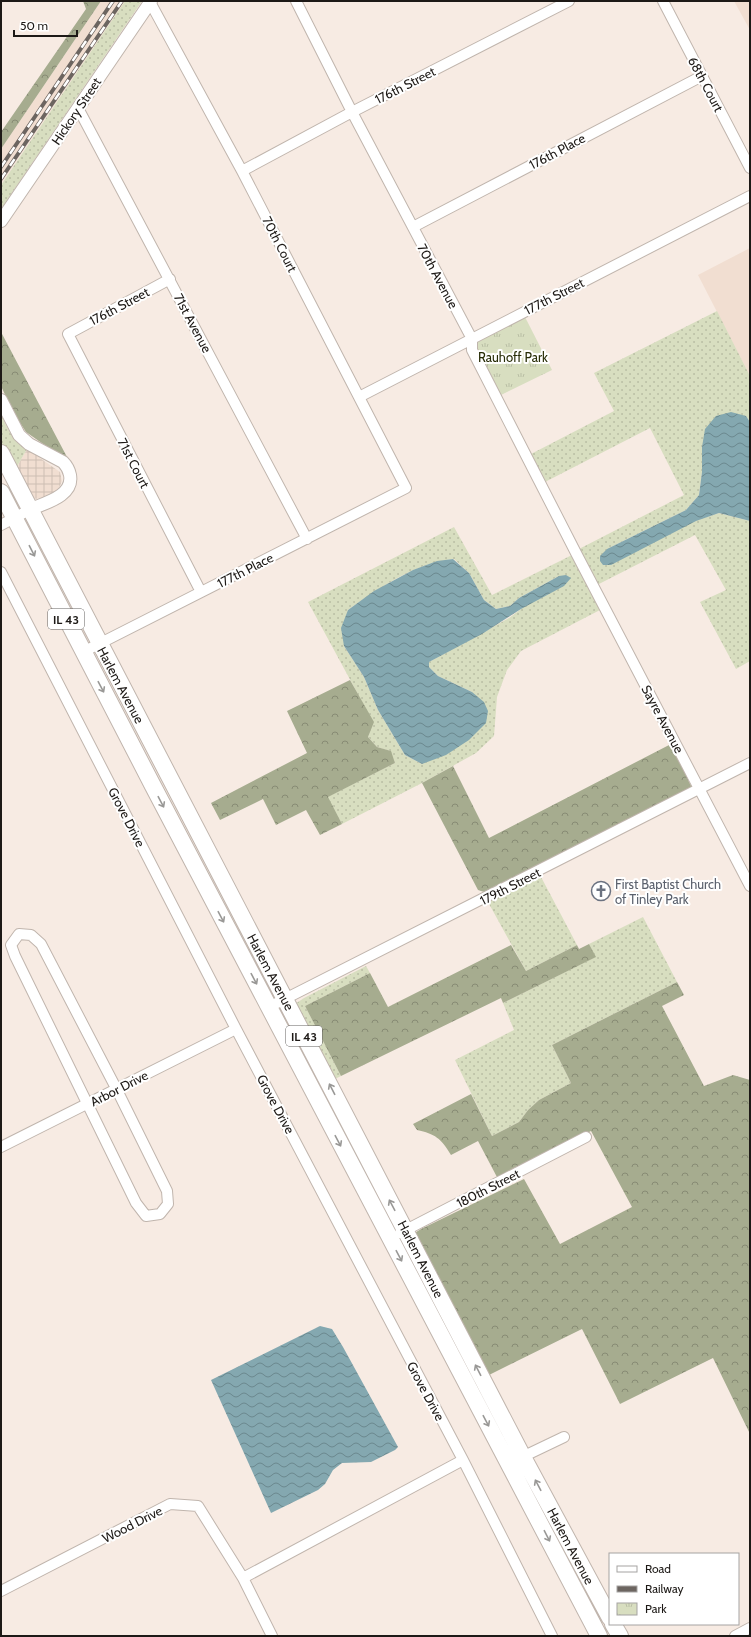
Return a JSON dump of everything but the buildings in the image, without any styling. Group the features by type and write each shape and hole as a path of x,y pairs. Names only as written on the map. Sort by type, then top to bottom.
{"main road":[{"name":"Harlem Avenue","path":"1,453 405,1230 599,1636"},
{"name":"Harlem Avenue","path":"1,492 8,521 83,652 389,1238 516,1460 609,1616"},
{"path":"153,786 169,777"},
{"path":"614,1625 620,1636"}],"street":[{"name":"Hickory Street","path":"1,221 150,1"},
{"name":"70th Court","path":"150,1 242,171 406,488"},
{"name":"176th Street","path":"242,171 352,112 569,1"},
{"name":"68th Court","path":"663,1 750,168"},
{"name":"70th Avenue","path":"299,2 352,112 472,339 472,350 576,553"},
{"name":"176th Place","path":"412,227 702,76"},
{"name":"71st Avenue","path":"78,108 306,538"},
{"name":"177th Street","path":"359,397 750,196"},
{"name":"176th Street","path":"68,334 170,279"},
{"name":"71st Court","path":"68,334 201,592"},
{"path":"1,400 19,435 30,444 63,462 67,466 70,474 70,487 60,496 8,521"},
{"name":"177th Place","path":"83,652 406,488"},
{"name":"Sayre Avenue","path":"576,553 750,886"},
{"name":"Grove Drive","path":"1,572 236,1029 463,1460 552,1636"},
{"name":"179th Street","path":"269,1007 750,763"},
{"path":"19,934 31,935 41,944 117,1090 167,1191 168,1204 160,1214 146,1216 136,1203 15,956 11,945 19,934"},
{"name":"Arbor Drive","path":"1,1147 236,1029"},
{"name":"180th Street","path":"389,1238 586,1137"},
{"path":"516,1460 564,1436"},
{"path":"242,1578 463,1460"},
{"name":"Wood Drive","path":"1,1591 170,1504 198,1506 242,1578 272,1636"}],"shaded area":[{"path":"101,1 125,1 1,184 1,149"},
{"path":"734,1 750,1 750,30"},
{"path":"750,248 750,376 698,275"},
{"path":"27,449 60,472 62,481 58,490 47,496 36,499 31,496 15,470"}],"green space":[{"path":"83,1 101,1 1,149 1,132 86,9"},
{"path":"125,1 142,1 1,209 1,185"},
{"path":"717,311 750,376 750,422 746,416 702,472 699,495 686,510 607,549 719,513 750,521 750,661 736,669 700,602 726,590 695,535 597,585 579,549 684,495 650,428 545,482 531,454 614,411 594,373"},
{"name":"Rauhoff Park","path":"525,317 552,370 501,395 476,346 476,343"},
{"path":"1,332 67,457 46,446 26,432 13,412 1,386"},
{"path":"1,414 11,434 27,449 15,470 1,443"},
{"path":"454,527 492,595 572,555 600,610 521,651 507,670 497,697 494,736 476,753 422,783 342,824 327,797 395,763 390,751 377,747 368,737 373,722 308,602","holes":["454,559 469,573 484,600 496,609 510,606 519,598 559,576 509,618 429,662 429,667 438,676 472,692 422,764 405,755 378,710 364,677 344,646 348,610 372,593 411,571 440,561"]},
{"path":"350,680 374,722 368,737 377,747 391,751 395,763 328,797 342,824 320,835 306,810 276,825 263,799 220,820 211,803 307,753 287,711"},
{"path":"671,744 692,788 484,892 478,890 422,783 453,766 489,838"},
{"path":"540,875 577,945 526,971 488,902"},
{"path":"643,917 677,982 552,1045 571,1083 539,1100 528,1110 519,1122 492,1136 455,1060 514,1030 503,1003 595,957 589,944"},
{"path":"589,944 596,957 503,1003 501,998 341,1076 305,1006 370,973 388,1007 511,945 526,971 577,945 579,949"},
{"path":"366,966 370,973 305,1006 341,1076 333,1080 295,1004"},
{"path":"677,982 684,995 662,1006 704,1086 733,1075 750,1080 750,1434 713,1358 620,1404 582,1329 487,1376 413,1234 524,1179 560,1244 632,1207 591,1131 498,1179 478,1141 451,1155 441,1141 433,1135 417,1130 413,1124 471,1094 492,1136 519,1122 528,1110 539,1100 571,1083 552,1045"}],"water":[{"path":"731,412 746,416 750,422 750,521 719,513 696,521 611,565 603,565 600,561 600,556 607,549 686,510 699,495 702,472 702,447 705,429 716,416"},
{"path":"453,559 469,573 484,600 496,609 510,606 519,598 559,576 566,575 571,578 564,586 521,609 482,634 429,662 429,667 438,676 472,692 484,702 488,711 486,723 469,740 446,755 422,764 405,755 378,710 364,677 344,646 341,628 348,610 374,591 413,570 437,561"},
{"path":"320,1326 332,1329 398,1447 371,1462 342,1463 333,1470 325,1484 318,1490 271,1513 211,1380"}],"railway":[{"path":"1,167 113,1"},
{"path":"1,179 122,1"}],"place":[{"name":"First Baptist Church of Tinley Park","path":"601,891"}]}
